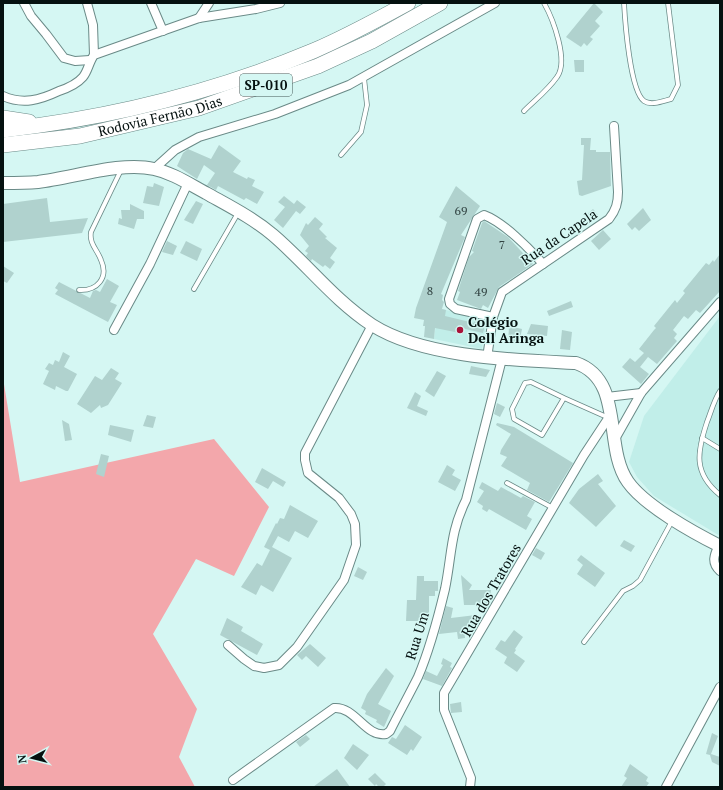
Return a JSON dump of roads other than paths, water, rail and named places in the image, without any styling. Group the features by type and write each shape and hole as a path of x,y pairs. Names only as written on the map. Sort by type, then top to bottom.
{"highway":[{"name":"Rodovia Fernão Dias","path":"3,130 41,126 129,109 194,92 259,71 313,51 365,27 408,3"},
{"name":"Rodovia Fernão Dias","path":"3,145 80,136 199,108 318,66 372,41 440,3"},
{"path":"3,118 30,122 41,126"}],"main road":[{"path":"3,183 38,182 122,168 139,167 154,169 173,175 254,220 274,236 335,296 372,325 401,338 427,347 487,358 576,364 590,370 598,380 607,397 618,459 628,482 650,504 719,545"}],"street":[{"path":"24,3 30,16 64,58 75,61 92,57 198,18 256,9 280,3"},
{"path":"3,96 22,101 46,98 79,81 84,75 92,57 93,25 87,3"},
{"path":"151,3 163,31"},
{"path":"198,18 209,3"},
{"path":"154,169 175,150 199,137 275,114 333,93 364,78 495,3"},
{"name":"Rua da Capela","path":"487,358 493,317 502,292 609,219 615,212 618,203 618,192 614,126"},
{"path":"114,330 150,264 188,183"},
{"path":"493,317 456,309 450,304 449,299 477,218 484,215 490,218 511,233 543,264"},
{"path":"614,440 641,393 720,302"},
{"path":"228,645 254,666 264,668 279,665 297,647 344,580 356,545 355,524 352,514 339,498 308,473 305,453 372,325"},
{"name":"Rua Um","path":"233,780 334,708 344,709 377,734 386,734 390,731 418,676 428,650 444,589 453,535 457,520 466,500 502,359"},
{"path":"607,397 641,393"},
{"name":"Rua dos Tratores","path":"470,787 471,778 444,710 444,693 610,416"},
{"path":"719,545 714,554 714,562 720,571"},
{"path":"666,787 720,687"}],"lane":[{"path":"524,111 558,76 562,64 561,50 544,3"},
{"path":"624,3 627,45 637,92 644,101 653,103 671,99 678,85 668,3"},
{"path":"340,155 361,132 367,105 364,78"},
{"path":"79,290 94,288 100,284 102,279 104,269 102,260 92,244 90,238 91,232 122,168"},
{"path":"194,290 239,212"},
{"path":"564,398 542,435 514,418 512,409 525,383 531,382 564,398 610,416"},
{"path":"720,390 702,438 698,459 702,474 712,488 720,495"},
{"path":"702,438 720,449"},
{"path":"507,483 554,509"},
{"path":"584,642 623,591 633,586 640,580 673,518"}],"place":[{"name":"Colégio Dell Aringa","path":"460,330"}]}
